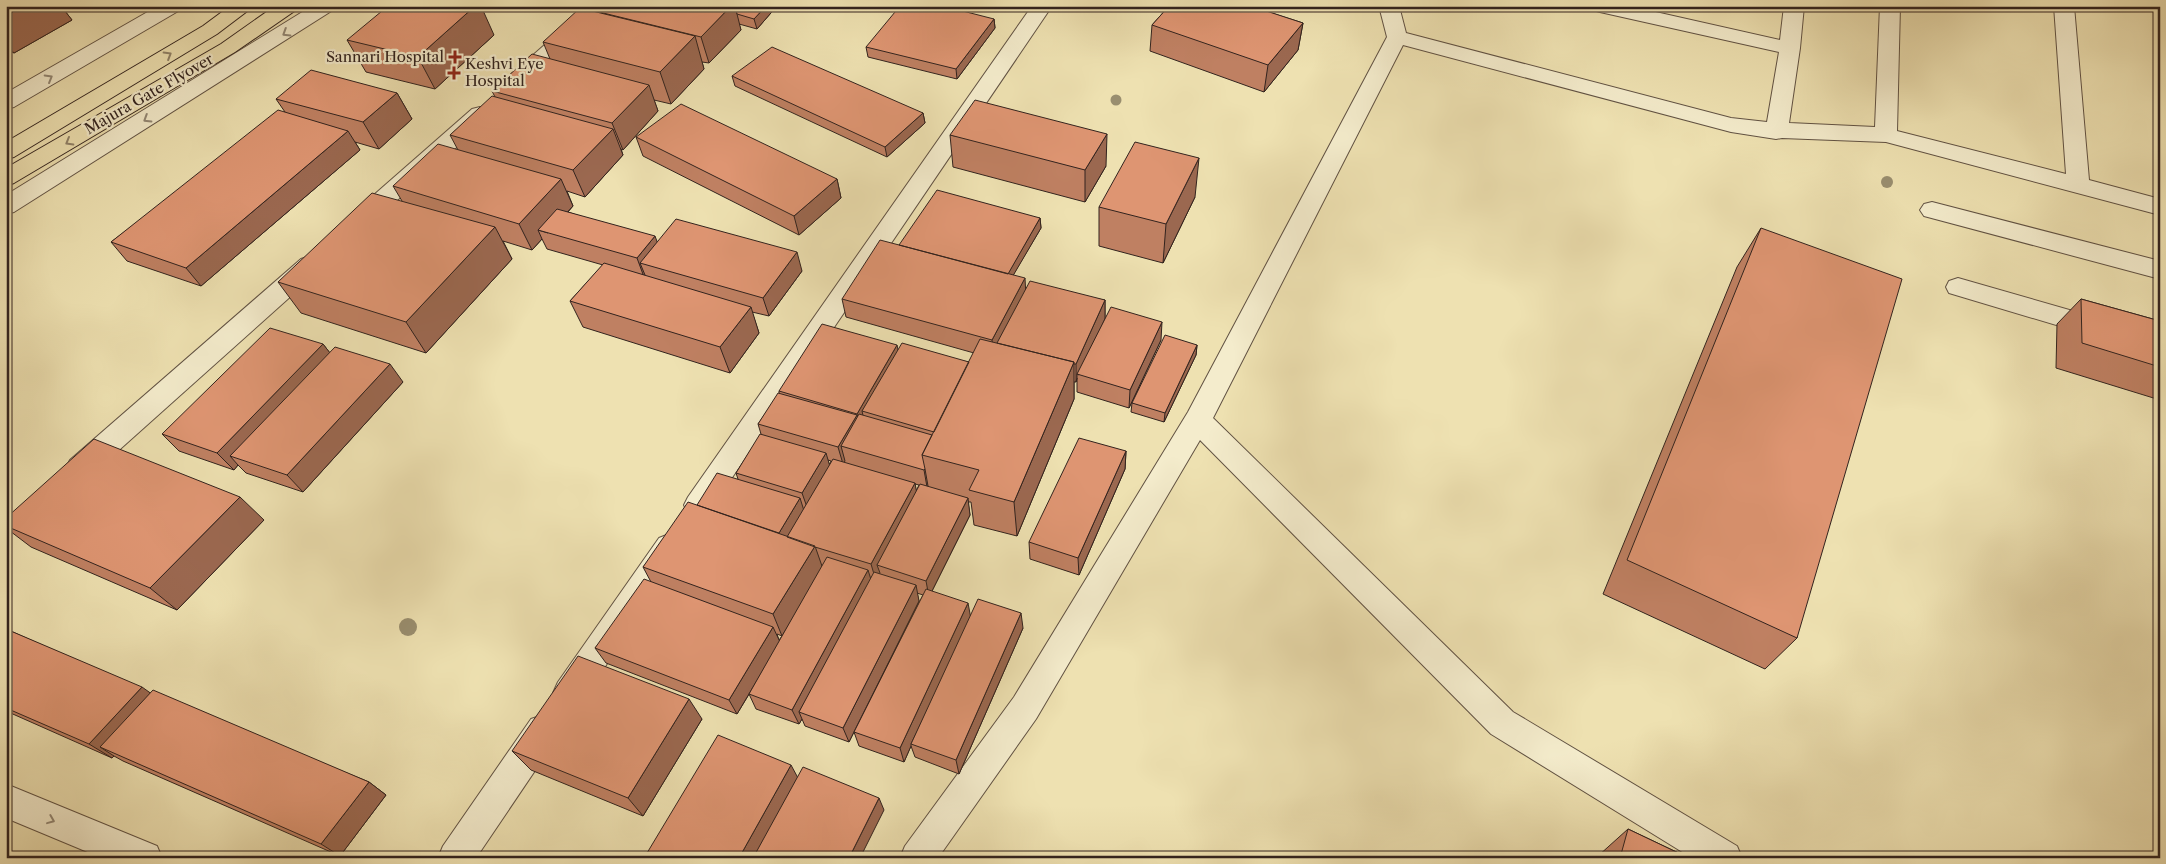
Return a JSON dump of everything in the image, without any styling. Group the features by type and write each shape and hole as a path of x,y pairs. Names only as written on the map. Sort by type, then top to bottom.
{"highway":[{"name":"Majura Gate Flyover","path":"6,152 210,30 244,6"},
{"name":"Majura Gate Flyover","path":"6,178 228,48 289,6"}],"street":[{"path":"6,102 173,6"},
{"path":"6,206 326,6"},
{"path":"66,481 601,6"},
{"path":"455,858 1042,6"},
{"path":"917,858 1025,708 1198,420 1397,37 1389,6"},
{"path":"1600,6 1790,48"},
{"path":"1776,132 1790,48 1794,6"},
{"path":"1886,135 1890,6"},
{"path":"2064,6 2078,186"},
{"path":"1397,37 1731,125 1776,132 1846,132 1886,135 2160,207"},
{"path":"1932,210 2160,270"},
{"path":"1958,287 2160,346"},
{"path":"1198,420 1502,723 1725,858"},
{"path":"6,801 145,858"}],"building":[{"path":"388,6 475,6 418,57 347,40"},
{"path":"590,6 731,6 701,37 587,9"},
{"path":"735,6 766,6 754,19 737,14"},
{"path":"900,6 943,6 994,19 956,69 866,47"},
{"path":"1169,6 1251,6 1303,23 1268,65 1152,25"},
{"path":"580,8 695,36 660,72 543,42"},
{"path":"772,47 923,113 885,147 732,76"},
{"path":"532,54 649,85 612,123 492,91"},
{"path":"311,70 397,93 363,122 276,99"},
{"path":"492,96 613,129 573,170 450,135"},
{"path":"975,100 1107,134 1085,170 950,135"},
{"path":"681,104 837,179 794,216 636,137"},
{"path":"278,110 348,131 186,268 111,242"},
{"path":"1135,142 1199,158 1166,224 1099,207"},
{"path":"438,144 561,179 519,224 393,186"},
{"path":"937,190 1040,218 1008,274 899,245"},
{"path":"372,193 495,227 406,322 278,282"},
{"path":"557,209 655,236 637,258 538,230"},
{"path":"676,219 797,252 763,298 640,263"},
{"path":"1761,228 1902,279 1797,638 1627,560"},
{"path":"880,240 1025,278 992,340 842,299"},
{"path":"604,263 751,307 720,347 570,301"},
{"path":"1030,281 1105,300 1076,364 997,343"},
{"path":"2081,299 2160,321 2160,367 2082,343"},
{"path":"1111,307 1162,322 1130,390 1077,374"},
{"path":"822,324 897,345 857,414 779,391"},
{"path":"270,328 323,344 217,453 162,434"},
{"path":"1165,335 1197,345 1165,413 1132,403"},
{"path":"980,339 1074,362 1014,502 969,490 979,470 922,455"},
{"path":"902,343 969,362 934,432 862,411"},
{"path":"335,347 390,364 287,475 230,456"},
{"path":"778,393 857,415 838,447 758,424"},
{"path":"859,414 932,435 922,455 925,469 841,446"},
{"path":"760,434 826,453 802,493 736,473"},
{"path":"1079,438 1126,451 1078,558 1029,542"},
{"path":"94,439 240,497 150,588 6,526 6,518"},
{"path":"833,459 915,483 871,564 787,537"},
{"path":"717,473 800,498 779,533 697,505"},
{"path":"920,484 968,498 926,581 877,565"},
{"path":"688,502 815,546 773,614 643,567"},
{"path":"827,557 868,570 792,710 749,694"},
{"path":"874,572 916,585 843,728 799,712"},
{"path":"644,579 773,627 729,700 595,648"},
{"path":"926,589 968,603 900,748 854,732"},
{"path":"978,599 1021,613 956,760 911,744"},
{"path":"6,629 142,687 89,744 6,708"},
{"path":"578,656 689,699 628,798 512,751"},
{"path":"153,690 369,782 321,844 100,747"},
{"path":"718,735 791,765 739,858 644,858"},
{"path":"803,767 879,798 849,858 753,858"},
{"path":"1628,829 1689,858 1620,858"}],"place":[{"name":"Sannari Hospital","path":"455,57"},
{"name":"Keshvi Eye Hospital","path":"454,73"}]}
